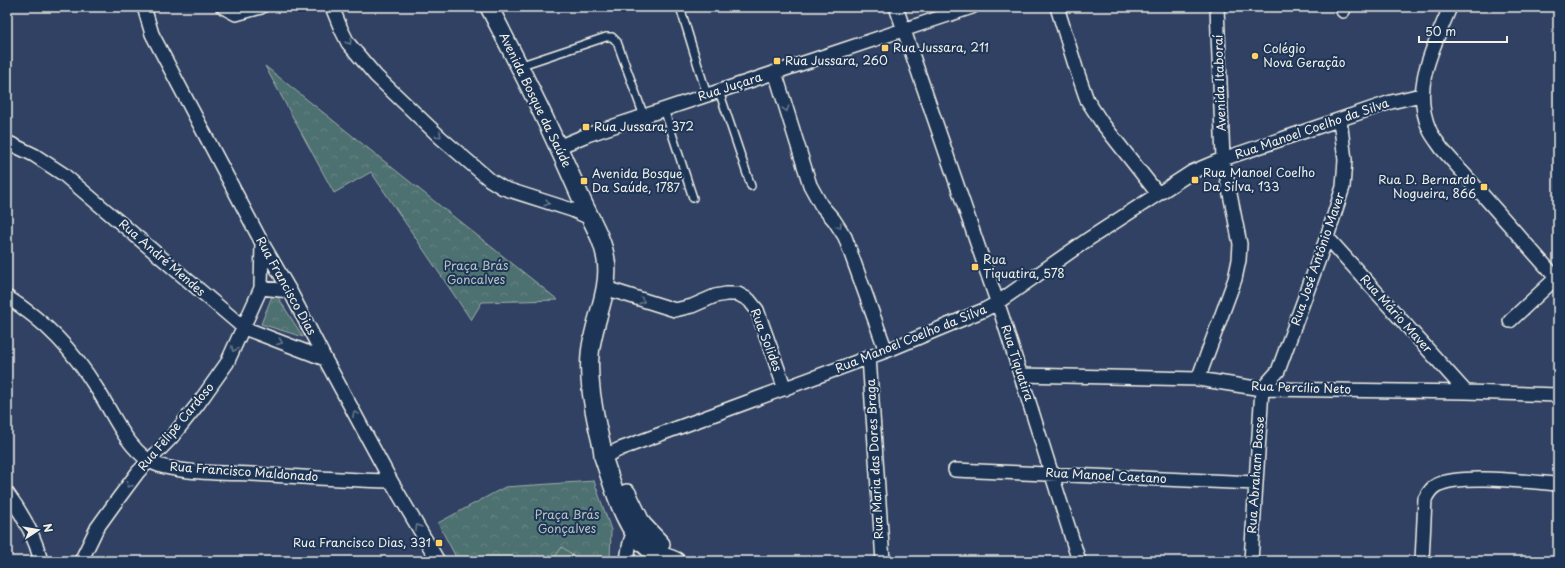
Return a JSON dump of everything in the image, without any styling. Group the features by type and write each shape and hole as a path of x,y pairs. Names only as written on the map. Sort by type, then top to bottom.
{"street":[{"name":"Rua Francisco Dias","path":"144,7 152,34 262,244 290,290 325,359 391,481 438,561"},
{"path":"223,7 236,14 261,7"},
{"path":"332,7 348,43 376,76 441,138 490,180 510,191 572,210 590,218"},
{"name":"Avenida Bosque da Saúde","path":"490,7 558,147 603,245 606,262 605,288 595,323 590,354 589,379 597,426 605,453 640,528 647,555 676,561"},
{"name":"Rua Tiquatira","path":"896,7 997,303 1079,561"},
{"name":"Rua Juçara","path":"558,147 586,135 972,7"},
{"path":"1057,7 1087,100 1102,123 1158,194"},
{"name":"Avenida Itaboraí","path":"1198,379 1235,279 1239,260 1240,244 1223,159 1217,7"},
{"path":"1450,7 1426,66 1421,95 1424,115 1430,132 1442,149 1557,279 1510,321"},
{"path":"775,72 810,185 821,205 834,220 845,237 886,351"},
{"name":"Rua Manoel Coelho da Silva","path":"605,453 785,389 968,318 997,303 1087,240 1192,172 1223,159 1392,102 1421,95"},
{"name":"Rua José Antônio Maver","path":"1262,389 1278,371 1327,236 1343,187 1345,160 1340,120"},
{"name":"Rua André Mendes","path":"7,142 34,155 63,174 244,328 325,359"},
{"name":"Rua Mário Maver","path":"1327,236 1466,392"},
{"name":"Rua Felipe Cardoso","path":"81,561 97,528 120,496 203,398 227,363 261,288 262,244"},
{"path":"261,288 290,290"},
{"name":"Rua Solides","path":"605,288 675,310 726,294 738,294 744,296 757,310 785,389"},
{"name":"Rua Francisco Maldonado","path":"7,297 43,323 64,343 85,370 120,428 136,449 149,461 178,470 391,481"},
{"name":"Rua Maria das Dores Braga","path":"869,357 883,561"},
{"name":"Rua Percílio Neto","path":"1021,376 1198,379 1262,389 1558,395"},
{"name":"Rua Abraham Bosse","path":"1251,561 1262,389"},
{"name":"Rua Manoel Caetano","path":"955,470 1256,483"},
{"path":"1422,561 1425,499 1429,491 1436,485 1456,480 1476,479 1558,484"},
{"path":"7,493 27,527 41,561"},
{"path":"627,561 629,542 640,528"},
{"name":"Avenida Bosque da Saúde","path":"640,528 681,561"}],"lane":[{"path":"680,7 751,186"},
{"path":"518,66 612,37 617,42 644,116"},
{"path":"664,109 693,198"}],"green space":[{"name":"Praça Brás Goncalves","path":"265,66 558,300 482,302 471,320 371,172 334,193"},
{"path":"274,291 303,337 261,324"},
{"name":"Praça Brás Gonçalves","path":"594,481 611,530 610,561 458,561 438,523 505,487"},
{"path":"562,547 581,561 552,561"}],"place":[{"name":"Rua Jussara, 211","path":"885,48"},
{"name":"Colégio Nova Geração","path":"1255,56"},
{"name":"Rua Jussara, 260","path":"777,61"},
{"name":"Rua Jussara, 372","path":"586,127"},
{"name":"Rua Manoel Coelho Da Silva, 133","path":"1195,180"},
{"name":"Avenida Bosque Da Saúde, 1787","path":"584,181"},
{"name":"Rua D. Bernardo Nogueira, 866","path":"1484,187"},
{"name":"Rua Tiquatira, 578","path":"975,267"},
{"name":"Rua Francisco Dias, 331","path":"439,543"}]}
